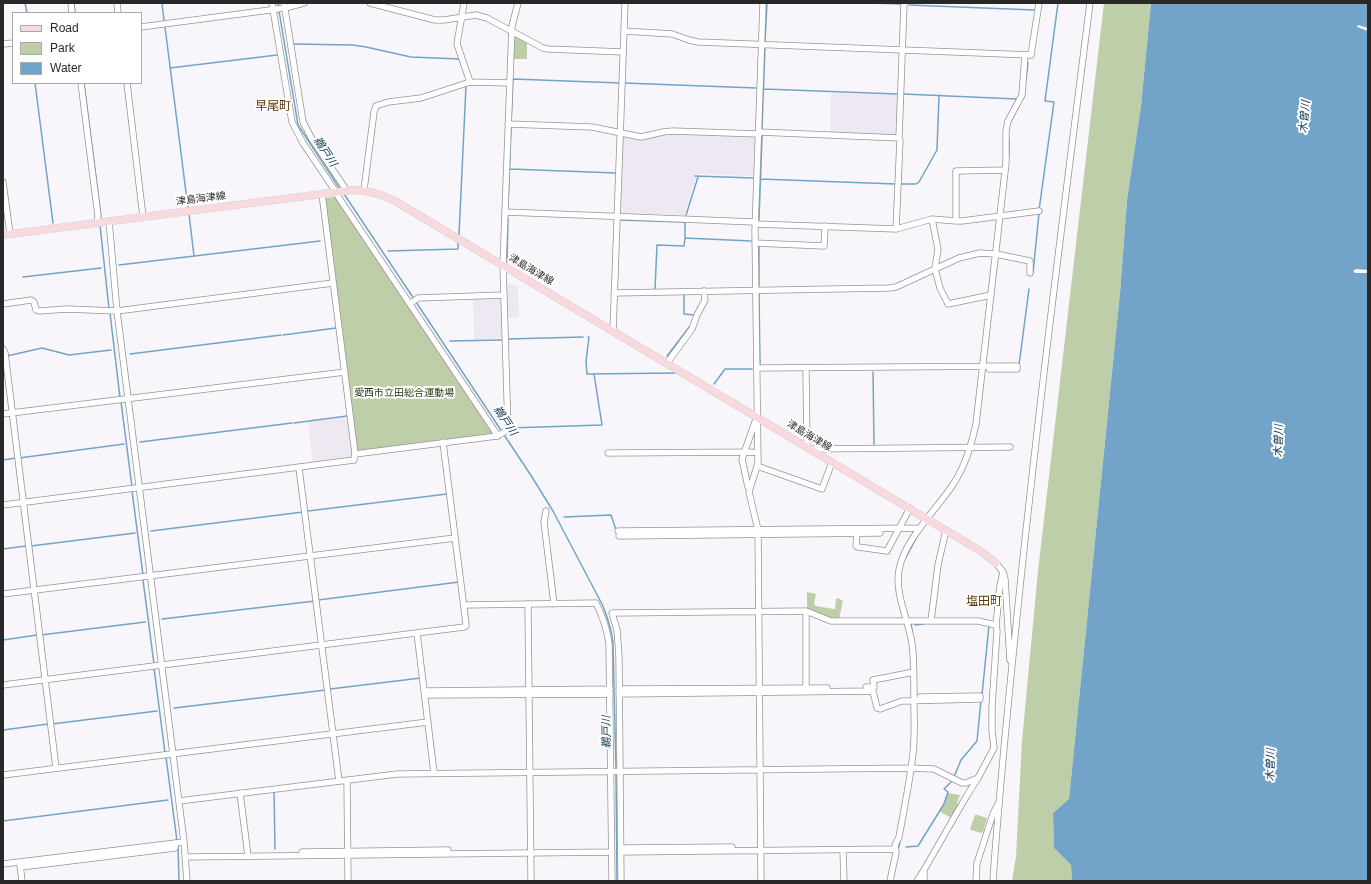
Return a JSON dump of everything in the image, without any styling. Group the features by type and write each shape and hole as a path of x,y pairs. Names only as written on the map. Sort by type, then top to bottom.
{"main road":[{"name":"津島海津線","path":"6,234 336,192 364,190 384,196 395,201 613,331 756,420 809,448 927,518 982,552 996,563"}],"street":[{"path":"272,3 292,122 302,143 499,435"},
{"path":"142,27 274,10 284,6 304,3"},
{"path":"370,3 380,4 435,20 476,15 487,18 543,48 548,49 623,52"},
{"path":"464,3 457,44 470,82"},
{"path":"355,454 499,435 508,430 503,265 512,26 518,3"},
{"path":"613,331 625,3"},
{"path":"761,881 758,532 749,492 757,466 758,452 756,420 757,370 755,223 763,3"},
{"path":"896,229 904,3"},
{"path":"624,31 672,34 698,42 1031,55 1039,3"},
{"path":"993,881 1011,676 1027,519 1052,298 1090,3"},
{"path":"284,6 303,122 312,139 347,191"},
{"path":"890,881 895,847 911,768 916,700 913,652 908,621 899,592 898,579 900,563 907,549 927,518 960,474 972,447 985,367 991,295 1002,216 1007,154 1006,131 1008,122 1022,95 1026,55"},
{"path":"364,190 376,106 388,102 421,98 470,82 510,83"},
{"path":"81,84 98,216 97,223"},
{"path":"126,84 143,217"},
{"path":"508,124 592,127 620,134 641,137 673,131 899,138"},
{"path":"956,221 956,171 1005,170"},
{"path":"3,182 6,234"},
{"path":"3,505 354,460 355,454 322,194"},
{"path":"506,212 896,229 932,219 962,221 1038,211"},
{"path":"932,219 938,249 935,269 940,288 948,304 991,295"},
{"path":"109,221 117,311 186,857 187,881"},
{"path":"755,243 824,246 825,226"},
{"path":"614,293 889,288 896,287 959,258 980,253 996,254 1030,261 1030,273"},
{"path":"3,304 33,300 36,310 39,312 67,309 117,311 334,283"},
{"path":"666,363 692,328 705,300 704,292"},
{"path":"411,303 417,299 504,295"},
{"path":"3,349 5,353 56,768"},
{"path":"757,370 985,367 989,369 1017,367"},
{"path":"757,370 806,371 985,367"},
{"path":"806,371 809,448 1010,447"},
{"path":"3,414 345,372"},
{"path":"748,487 742,462 744,452 756,420"},
{"path":"3,685 464,628 466,624 464,605 443,442"},
{"path":"608,453 758,452"},
{"path":"757,466 822,489 832,462"},
{"path":"299,468 339,781"},
{"path":"857,533 856,546 887,551 910,508"},
{"path":"546,511 544,522 554,604"},
{"path":"758,532 857,533 898,530"},
{"path":"618,533 919,530"},
{"path":"931,621 938,565 946,530"},
{"path":"3,594 455,538"},
{"path":"996,563 1003,572 1005,586 1011,676"},
{"path":"917,881 994,748 992,707 997,631 996,625 1003,572"},
{"path":"464,605 596,603 608,633 609,644 610,692 621,850 621,881"},
{"path":"528,604 531,881"},
{"path":"612,881 615,771 620,691 619,646 617,630 612,613 806,611 830,622 978,621 996,625"},
{"path":"806,611 806,688"},
{"path":"417,633 434,773"},
{"path":"759,690 874,687 873,680 914,672"},
{"path":"620,691 873,691 877,708 880,709 902,700 916,700 980,699 980,696 920,697 916,700"},
{"path":"424,693 610,692"},
{"path":"3,775 428,722"},
{"path":"179,801 397,774 911,768 934,769 962,783 978,778"},
{"path":"346,780 348,881"},
{"path":"240,793 248,854"},
{"path":"976,881 977,863 980,852 993,814 1000,800"},
{"path":"3,864 20,865 184,842"},
{"path":"761,849 844,850 895,847"},
{"path":"621,850 895,847"},
{"path":"186,857 248,854 612,850"},
{"path":"844,850 844,881"},
{"path":"20,865 22,881"},
{"path":"924,870 924,881"}],"shaded area":[{"path":"831,93 899,95 897,136 830,134"},
{"path":"663,133 755,135 754,176 697,174 684,215 620,213 622,135 643,138"},
{"path":"506,282 518,286 519,317 507,318"},
{"path":"502,297 503,338 474,340 473,298"},
{"path":"348,417 353,455 352,459 313,465 308,422"}],"green space":[{"path":"1104,3 1151,3 1141,106 1127,200 1120,293 1069,799 1053,813 1054,848 1071,865 1072,881 1012,881 1016,857 1022,741 1038,571"},
{"path":"514,34 527,42 527,59 513,59"},
{"name":"愛西市立田総合運動場","path":"336,197 493,433 492,435 359,451 357,449 325,198"},
{"path":"807,592 816,594 814,604 816,606 835,609 836,599 838,598 843,601 839,619 835,620 807,609"},
{"path":"948,793 960,795 957,803 959,805 952,818 940,812"},
{"path":"975,815 987,818 983,832 981,833 970,829"}],"water":[{"name":"木曽川","path":"1151,3 1368,3 1368,28 1358,25 1357,27 1368,31 1368,270 1356,269 1353,271 1355,273 1368,273 1368,881 1072,881 1071,865 1054,848 1053,813 1069,799 1120,293 1127,200 1141,106"}],"waterway":[{"path":"25,3 27,12"},
{"path":"74,3 75,12"},
{"path":"162,3 164,21"},
{"name":"鵜戸川","path":"278,3 279,7"},
{"path":"765,41 767,3"},
{"path":"870,3 902,4"},
{"path":"1039,210 1054,102 1045,101 1058,3"},
{"path":"909,5 1034,10"},
{"name":"鵜戸川","path":"279,11 298,125 340,189"},
{"path":"165,27 188,208"},
{"path":"293,44 353,45 411,57 459,59 463,69"},
{"path":"762,129 765,47"},
{"path":"170,68 277,55"},
{"path":"1026,80 1028,63"},
{"path":"511,123 513,79 620,83"},
{"path":"624,83 756,88"},
{"path":"35,84 53,223"},
{"path":"84,84 101,220"},
{"path":"459,235 466,86"},
{"path":"764,89 897,94"},
{"path":"903,94 1017,99"},
{"path":"900,184 916,184 919,182 937,150 939,95"},
{"path":"508,207 511,127"},
{"path":"759,220 762,136"},
{"path":"1009,139 1009,155"},
{"path":"510,169 616,173"},
{"path":"695,176 753,178"},
{"path":"686,215 698,177"},
{"path":"760,179 895,184"},
{"name":"鵜戸川","path":"344,194 414,299"},
{"path":"1033,273 1039,213"},
{"path":"189,214 194,256"},
{"path":"507,262 508,218"},
{"path":"619,220 685,222 685,238"},
{"path":"100,225 109,309"},
{"path":"655,289 657,245 684,246 685,238 751,241"},
{"path":"119,265 320,241"},
{"path":"388,251 458,249 458,241"},
{"path":"759,245 759,286"},
{"path":"23,277 101,268"},
{"path":"1019,365 1029,289"},
{"path":"759,293 760,365"},
{"path":"683,294 684,314 694,315"},
{"name":"鵜戸川","path":"416,302 553,511 603,606 610,624 613,643 616,769"},
{"path":"110,313 120,398"},
{"path":"667,356 690,326"},
{"path":"283,335 336,328"},
{"path":"130,354 281,335"},
{"path":"507,339 583,337"},
{"path":"588,337 586,361 587,374 677,373"},
{"path":"450,341 502,340"},
{"path":"7,356 42,348 69,355 111,350"},
{"path":"714,384 725,369 752,369"},
{"path":"873,372 874,444"},
{"path":"509,428 602,425 594,374"},
{"path":"121,402 132,487"},
{"path":"294,423 347,416"},
{"path":"140,442 292,423"},
{"path":"19,458 124,444"},
{"path":"3,460 16,458"},
{"path":"132,491 143,575"},
{"path":"308,511 447,494"},
{"path":"151,531 303,512"},
{"path":"564,517 611,515 616,530"},
{"path":"31,546 135,533"},
{"path":"904,561 918,535"},
{"path":"3,549 26,546"},
{"path":"143,580 154,664"},
{"path":"318,600 459,582"},
{"path":"162,619 315,601"},
{"path":"41,635 145,622"},
{"path":"911,623 912,631"},
{"path":"915,625 923,624"},
{"path":"982,695 989,625"},
{"path":"3,640 37,635"},
{"path":"154,668 165,753"},
{"path":"330,689 421,678"},
{"path":"174,708 326,690"},
{"path":"954,777 961,760 977,741 981,700"},
{"path":"52,724 157,711"},
{"path":"3,730 48,724"},
{"path":"165,757 177,841"},
{"name":"鵜戸川","path":"616,773 617,881"},
{"path":"906,847 918,846 944,804 948,792 944,789 952,781"},
{"path":"274,791 275,849"},
{"path":"3,821 168,800"},
{"path":"898,850 900,842"},
{"path":"178,847 179,881"}],"district":[{"name":"早尾町","path":"273,107"},
{"name":"塩田町","path":"984,602"}]}
